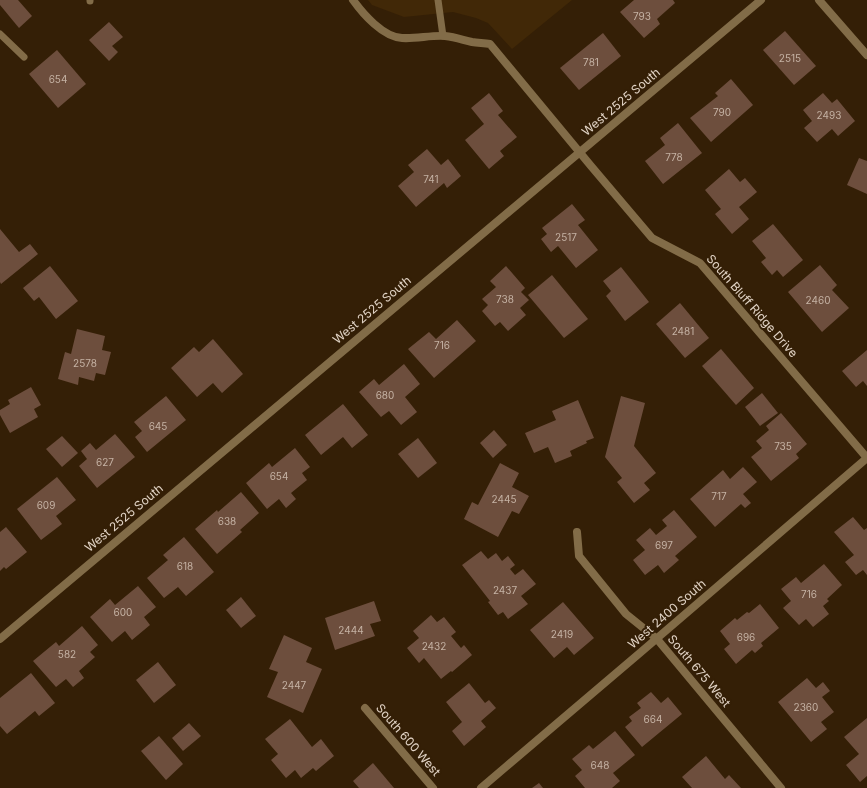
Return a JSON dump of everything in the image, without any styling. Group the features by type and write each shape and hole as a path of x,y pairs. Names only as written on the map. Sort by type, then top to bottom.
{"street":[{"name":"South Bluff Ridge Drive","path":"353,0 361,12 385,33 401,38 443,36 456,37 472,42 490,44 652,238 700,263 867,458"},
{"name":"West 2525 South","path":"0,639 761,0"},
{"path":"819,0 867,55"},
{"name":"West 2400 South","path":"481,788 867,458"},
{"name":"South 675 West","path":"577,532 579,556 626,614 657,639 781,788"},
{"name":"South 600 West","path":"365,708 433,788"}],"lane":[{"path":"438,0 439,16 443,36"},
{"path":"0,34 24,57"}],"shaded area":[{"path":"368,0 572,0 512,49 488,23 476,18 453,12 404,17 372,5"}],"building":[{"path":"0,0 18,0 32,16 19,28 0,5"},
{"path":"634,0 673,0 675,3 657,19 660,24 644,38 620,12"},
{"path":"109,22 123,37 112,46 118,52 109,61 89,40"},
{"path":"785,31 816,66 794,85 763,50"},
{"path":"603,33 621,56 579,90 560,68"},
{"path":"57,50 86,84 58,108 29,74"},
{"path":"731,79 753,105 711,142 690,118 718,96 715,93"},
{"path":"489,93 503,111 498,115 517,137 500,151 504,156 489,169 465,140 484,124 471,108"},
{"path":"823,93 832,103 837,99 855,121 838,136 832,129 817,142 804,128 812,121 803,110"},
{"path":"678,123 702,153 663,184 645,161 665,145 660,138"},
{"path":"427,149 441,165 448,159 461,176 447,188 444,183 416,207 398,186 414,172 408,165"},
{"path":"859,158 867,161 867,194 847,185"},
{"path":"729,169 740,182 745,178 757,192 739,207 749,219 732,234 715,214 721,209 705,190"},
{"path":"572,204 585,220 578,225 598,250 576,268 558,246 551,252 541,239 547,234 542,228"},
{"path":"773,224 803,260 783,277 777,270 772,275 761,262 766,258 752,241"},
{"path":"0,229 19,252 30,244 38,254 1,284 0,282"},
{"path":"820,265 837,285 832,290 849,308 822,332 788,292"},
{"path":"50,266 78,301 56,319 39,297 34,301 23,288"},
{"path":"506,266 525,288 521,292 529,300 520,308 526,315 508,331 500,322 495,326 482,311 488,305 482,299 496,287 490,281"},
{"path":"621,267 649,302 625,321 606,296 611,291 603,281"},
{"path":"552,275 588,319 564,338 528,295"},
{"path":"680,303 709,338 685,358 656,324"},
{"path":"457,320 476,341 434,378 408,349 429,332 436,339"},
{"path":"77,329 105,336 102,350 111,352 105,375 96,373 94,381 79,377 78,385 58,379 65,352 71,354"},
{"path":"213,339 243,374 222,393 213,383 197,397 171,368 194,347 199,352"},
{"path":"721,349 754,388 736,405 702,366"},
{"path":"867,350 867,386 863,381 856,387 842,371"},
{"path":"404,364 420,384 405,397 417,412 401,425 389,411 381,417 359,392 374,379 379,385"},
{"path":"31,387 41,405 34,409 38,417 10,433 0,415 0,410 10,404 8,400"},
{"path":"762,393 778,413 760,426 745,407"},
{"path":"166,396 186,420 147,452 135,437 142,431 134,422"},
{"path":"621,396 645,403 634,446 656,473 644,483 650,490 634,503 617,482 622,478 605,457"},
{"path":"578,400 594,438 570,451 572,456 555,463 548,447 534,453 525,433 556,420 552,411"},
{"path":"343,404 368,435 352,448 343,437 321,455 305,435"},
{"path":"781,413 807,444 796,454 799,458 771,481 751,457 762,448 756,441 769,430 766,426"},
{"path":"494,430 507,445 493,458 480,443"},
{"path":"115,434 135,457 97,488 79,466 87,459 81,451 90,443 96,450"},
{"path":"62,436 78,453 62,467 46,449"},
{"path":"418,438 437,463 418,478 398,454"},
{"path":"295,448 310,467 302,473 307,480 291,493 296,499 286,508 279,499 267,509 246,483 269,463 272,467"},
{"path":"500,463 519,473 512,487 529,496 519,514 512,511 498,537 464,519 472,502 478,505"},
{"path":"743,467 757,482 743,494 751,503 745,508 741,504 715,527 690,499 723,470 730,479"},
{"path":"57,477 76,500 56,516 62,524 41,540 17,509"},
{"path":"241,492 259,513 240,530 242,532 217,554 195,529"},
{"path":"674,510 697,537 675,556 679,560 664,573 658,565 645,575 633,560 645,550 636,540 650,528 656,535 667,526 662,520"},
{"path":"853,517 864,530 867,528 867,575 863,570 856,575 845,562 854,555 834,532"},
{"path":"6,527 27,552 6,569 4,567 0,571 0,532"},
{"path":"184,537 214,572 186,596 178,587 164,598 147,578 168,560 163,555"},
{"path":"481,551 488,559 496,553 502,561 508,556 515,565 510,569 515,575 523,569 536,584 521,596 528,604 508,619 503,612 498,615 488,602 490,601 462,565"},
{"path":"824,564 842,585 827,599 829,601 823,606 829,614 813,627 806,619 799,625 783,608 791,601 781,589 796,577 801,583"},
{"path":"138,586 156,607 144,617 150,625 132,640 125,631 112,642 90,617 110,599 115,605"},
{"path":"241,597 256,616 241,628 226,610"},
{"path":"374,601 381,621 370,624 375,636 335,650 325,618"},
{"path":"563,602 594,638 574,655 567,647 554,658 530,630"},
{"path":"760,604 779,628 761,643 763,646 755,653 752,650 736,664 724,649 730,644 720,631 735,618 737,620"},
{"path":"431,615 437,622 444,617 456,632 451,636 461,648 464,645 472,655 441,679 424,658 419,663 407,648 419,638 413,631"},
{"path":"82,626 98,645 90,652 95,657 79,671 84,678 73,687 66,679 56,687 33,661 56,642 59,646"},
{"path":"284,635 312,648 306,662 322,669 303,713 267,697 278,672 269,669"},
{"path":"158,662 176,685 154,703 136,680"},
{"path":"31,673 55,703 39,716 35,711 7,734 0,726 0,698"},
{"path":"807,678 816,688 823,682 830,691 822,697 834,712 821,722 827,729 811,742 778,702"},
{"path":"469,683 485,703 489,700 496,708 481,721 486,727 464,746 452,731 462,722 446,702"},
{"path":"651,692 661,703 668,697 682,714 642,747 625,727 632,721 629,717 641,708 637,703"},
{"path":"867,718 867,776 860,782 846,765 859,754 844,737"},
{"path":"290,719 312,747 321,739 334,756 316,771 313,768 301,778 295,770 286,778 271,760 278,754 265,739"},
{"path":"189,723 201,736 183,751 172,738"},
{"path":"615,731 635,755 613,773 620,781 612,788 585,788 575,776 582,770 572,759 589,745 593,749"},
{"path":"159,736 183,764 166,780 141,751"},
{"path":"706,756 725,779 729,775 741,788 692,788 682,777"},
{"path":"373,763 394,788 359,788 353,781"},
{"path":"539,783 543,788 532,788"}]}
